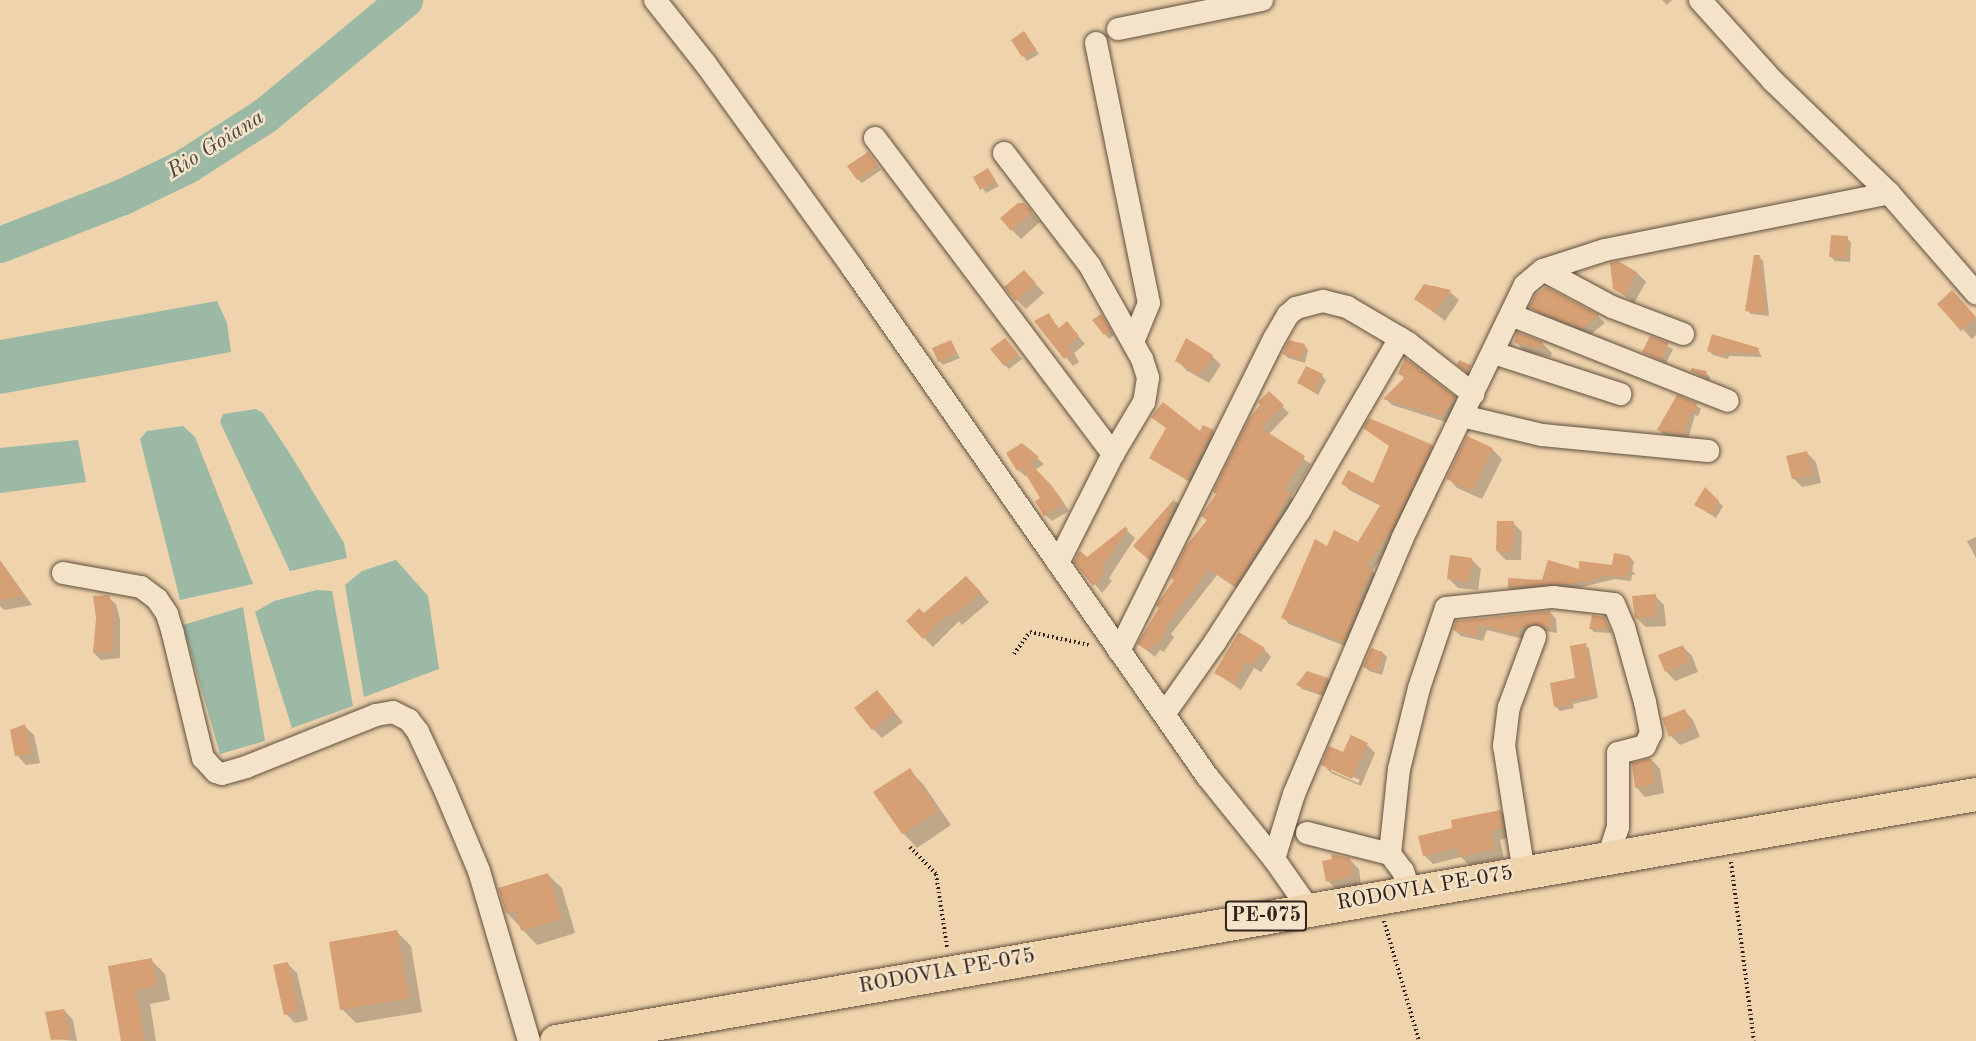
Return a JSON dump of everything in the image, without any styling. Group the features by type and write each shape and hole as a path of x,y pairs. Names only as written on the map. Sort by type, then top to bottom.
{"main road":[{"name":"RODOVIA PE-075","path":"556,1041 1976,794"}],"street":[{"path":"655,0 705,63 852,267 1207,776 1274,859 1309,909"},
{"path":"1118,29 1262,0"},
{"path":"1700,0 1773,81 1889,194 1976,293"},
{"path":"1096,43 1149,303 1133,342"},
{"path":"875,138 1113,454"},
{"path":"1005,153 1090,266 1133,342 1148,378 1144,402 1113,454 1058,563"},
{"path":"1274,859 1294,794 1402,539 1526,285 1543,270 1605,250 1889,194"},
{"path":"1543,270 1612,307 1683,334"},
{"path":"1119,651 1288,315 1296,308 1323,301 1347,307 1400,338 1473,394"},
{"path":"1510,315 1728,401"},
{"path":"1165,713 1215,642 1300,510 1400,338"},
{"path":"1494,353 1620,394"},
{"path":"1462,416 1542,435 1708,451"},
{"path":"63,573 141,587 157,599 167,614 173,634 203,758 216,772 222,774 246,768 376,715 393,712 409,720 418,732 436,770 479,872 529,1041"},
{"path":"1390,854 1399,769 1419,688 1446,608 1553,597 1614,604 1624,627 1645,702 1651,733 1645,746 1618,753 1618,827 1608,858"},
{"path":"1524,873 1504,746 1509,707 1535,637"},
{"path":"1307,833 1390,854 1403,871 1410,892"}],"path":[{"path":"1014,654 1030,632 1119,651"},
{"path":"1728,837 1754,1041"},
{"path":"910,847 936,874 950,972"},
{"path":"1378,898 1419,1041"}],"shaded area":[{"path":"217,301 227,323 231,352 0,394 0,340"},
{"path":"256,409 263,413 292,457 344,543 347,558 290,571 220,422 223,414"},
{"path":"183,426 195,437 253,584 180,600 140,439 147,431"},
{"path":"78,440 86,482 0,493 0,448"},
{"path":"396,560 428,596 439,669 364,697 345,585 362,571"},
{"path":"317,590 332,591 353,706 292,728 255,612 274,601"},
{"path":"243,607 265,741 220,754 183,625"}],"building":[{"path":"1024,31 1036,49 1022,57 1011,40"},
{"path":"868,152 878,166 857,180 847,166"},
{"path":"988,168 996,181 980,190 973,177"},
{"path":"1018,203 1024,203 1032,212 1011,231 1000,218"},
{"path":"1831,235 1848,236 1847,258 1829,257"},
{"path":"1754,255 1760,255 1765,313 1745,311"},
{"path":"1618,261 1637,272 1625,295 1613,289 1610,263"},
{"path":"1024,270 1036,283 1016,301 1004,287"},
{"path":"1424,284 1451,290 1435,313 1414,299"},
{"path":"1546,287 1599,315 1582,329 1529,307 1535,295"},
{"path":"1952,290 1976,317 1961,331 1937,304"},
{"path":"1049,313 1058,329 1067,321 1079,336 1067,345 1072,354 1064,359 1034,321"},
{"path":"1101,314 1111,330 1104,335 1092,320"},
{"path":"1517,332 1543,342 1542,348 1514,343"},
{"path":"1712,334 1759,348 1758,354 1725,352 1724,356 1707,351"},
{"path":"1650,336 1669,343 1661,360 1642,352"},
{"path":"1005,338 1018,354 1004,366 990,349"},
{"path":"1186,338 1213,355 1199,375 1175,361"},
{"path":"951,340 957,353 938,362 932,348"},
{"path":"1289,340 1305,344 1301,359 1282,354"},
{"path":"1405,358 1456,397 1442,416 1383,399 1405,377 1398,374"},
{"path":"1459,360 1471,365 1468,373 1457,365"},
{"path":"1306,366 1323,374 1314,392 1297,383"},
{"path":"1692,368 1707,371 1705,377 1690,371"},
{"path":"1269,391 1284,405 1261,428 1305,456 1284,490 1290,493 1280,510 1277,521 1235,586 1209,569 1165,627 1168,628 1157,646 1153,644 1148,651 1137,644 1159,608 1156,606 1174,580 1171,578 1186,546 1207,520 1201,516 1216,494 1213,492 1249,419 1260,405 1258,402"},
{"path":"1677,395 1697,403 1694,413 1691,412 1684,435 1657,430"},
{"path":"1163,402 1200,431 1203,425 1214,430 1187,480 1149,458 1166,428 1151,417"},
{"path":"1369,418 1433,445 1392,530 1366,566 1373,570 1359,597 1362,598 1344,642 1281,618 1315,539 1327,546 1334,530 1358,542 1381,504 1341,484 1348,470 1373,483 1389,446 1363,428"},
{"path":"1467,436 1493,448 1472,491 1446,479"},
{"path":"1022,443 1039,457 1030,463 1052,486 1063,504 1044,516 1035,501 1040,498 1022,468 1017,471 1006,453"},
{"path":"1807,451 1813,474 1792,479 1786,456"},
{"path":"1705,487 1719,501 1712,515 1694,505"},
{"path":"1175,498 1168,521 1149,560 1133,546"},
{"path":"1497,521 1514,521 1513,552 1496,551"},
{"path":"1125,527 1128,529 1101,569 1105,572 1093,586 1074,562 1077,555 1080,551 1087,557"},
{"path":"1614,553 1630,556 1629,568 1633,570 1628,571 1627,578 1610,575 1568,585 1508,588 1508,578 1542,580 1548,560 1579,569 1579,561 1612,565"},
{"path":"1450,555 1472,558 1469,582 1447,579"},
{"path":"0,561 24,596 0,600"},
{"path":"966,576 981,592 952,617 949,613 923,639 906,621 919,608 924,613"},
{"path":"1656,594 1657,617 1635,618 1632,596"},
{"path":"109,595 114,611 113,651 93,653 96,618 93,596"},
{"path":"1550,611 1551,628 1532,624 1518,629 1517,634 1480,625 1476,636 1453,630 1456,621"},
{"path":"1592,615 1605,617 1609,629 1589,629"},
{"path":"1239,632 1265,648 1253,666 1246,661 1234,684 1214,673"},
{"path":"1586,643 1595,695 1570,700 1571,704 1554,707 1550,683 1575,678 1570,646"},
{"path":"1683,645 1690,662 1665,672 1658,655"},
{"path":"1371,648 1383,652 1378,671 1363,667"},
{"path":"1307,671 1328,678 1322,694 1296,685"},
{"path":"877,690 895,712 872,730 854,708"},
{"path":"1685,709 1692,727 1669,737 1662,718"},
{"path":"25,724 32,754 15,756 10,730"},
{"path":"1351,735 1368,743 1352,779 1321,765 1329,746 1343,752"},
{"path":"1651,758 1655,784 1635,788 1632,763"},
{"path":"910,768 938,811 902,834 873,792"},
{"path":"1500,810 1503,828 1491,831 1495,849 1459,857 1457,848 1423,856 1418,836 1452,828 1451,820"},
{"path":"1331,854 1350,858 1353,876 1326,882 1322,861 1332,859"},
{"path":"548,873 562,919 521,931 515,910 506,913 498,888"},
{"path":"397,930 409,998 340,1010 329,942"},
{"path":"152,958 157,986 136,990 145,1041 121,1041 108,966"},
{"path":"288,962 299,1011 284,1015 273,965"},
{"path":"64,1009 70,1038 51,1040 45,1012"}],"waterway":[{"name":"Rio Goiana","path":"0,245 123,197 187,166 265,116 405,0"}]}
